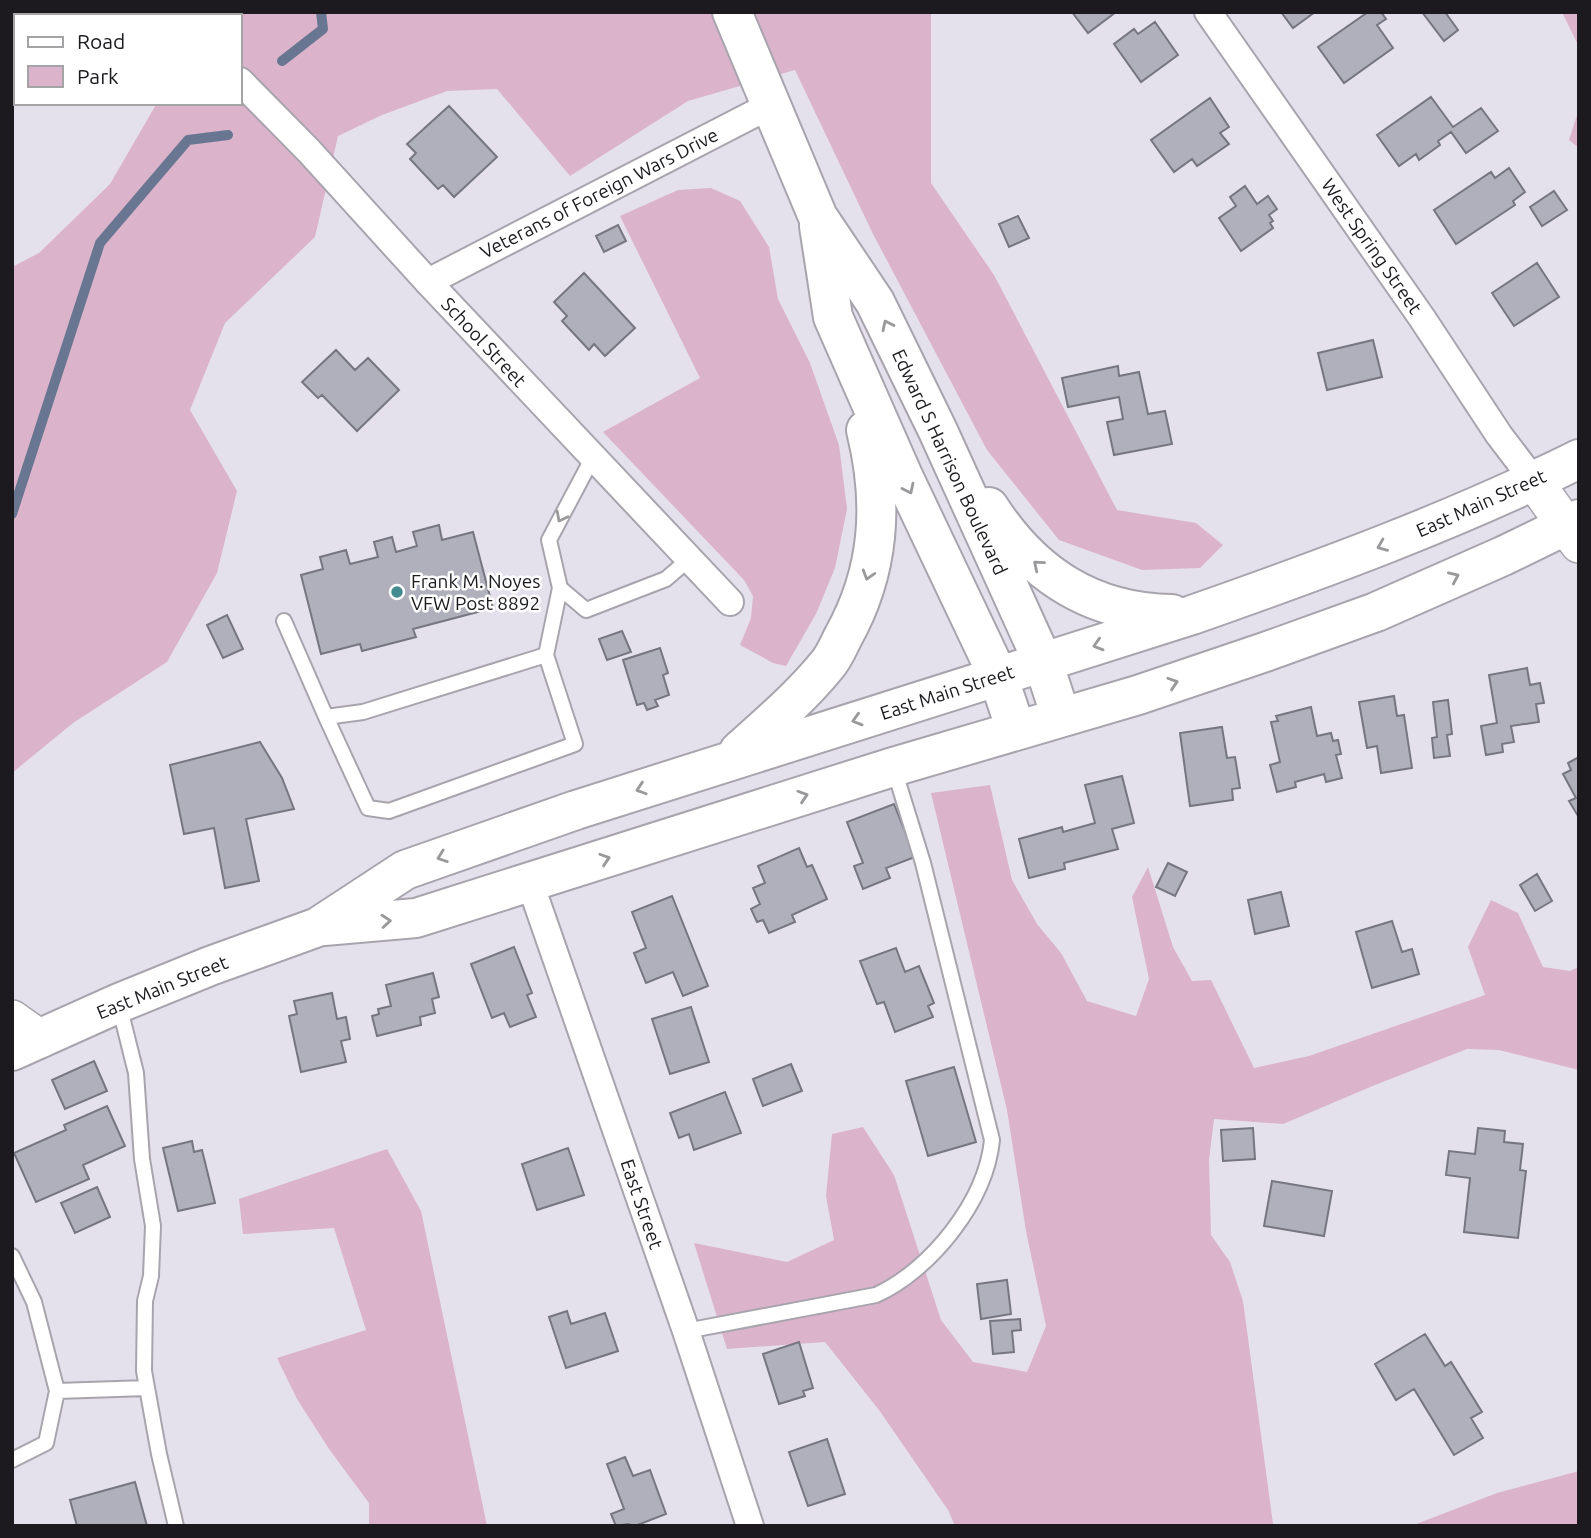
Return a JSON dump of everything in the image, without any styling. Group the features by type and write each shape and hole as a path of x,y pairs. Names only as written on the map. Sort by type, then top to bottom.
{"main road":[{"name":"Edward S Harrison Boulevard","path":"732,12 818,217 876,302 938,430 1043,662 1061,717"},
{"name":"Edward S Harrison Boulevard","path":"818,217 833,317 903,476 999,676 1016,730"},
{"path":"728,761 787,708 829,663 856,613 873,558 877,506 875,469 867,432 833,317"},
{"path":"938,430 1004,530 1034,562 1065,586 1117,608 1152,614 1192,615"},
{"name":"East Main Street","path":"21,1037 119,1003 318,927 405,870 576,810 1192,615 1376,548 1579,459"},
{"path":"1534,481 1574,530"},
{"name":"East Main Street","path":"318,927 416,918 893,767 1240,661 1376,612 1574,530"}],"street":[{"name":"West Spring Street","path":"1208,12 1422,318 1499,435 1534,481"},
{"name":"School Street","path":"242,82 730,602"},
{"name":"Veterans of Foreign Wars Drive","path":"428,282 771,105"},
{"name":"East Street","path":"530,883 686,1331 750,1526"}],"lane":[{"path":"284,621 368,808 389,811 575,744 546,656 560,588 549,540 593,457"},
{"path":"560,588 586,610 666,579 690,559"},
{"path":"326,717 363,712 546,656"},
{"path":"686,1331 876,1295 891,1288 934,1252 969,1206 984,1179 990,1161 992,1140 923,863 893,767"},
{"path":"119,1003 136,1073 142,1159 153,1226 151,1276 145,1301 144,1371 176,1526"},
{"path":"12,1256 34,1302 57,1391 47,1443 12,1460"},
{"path":"57,1391 147,1388"}],"green space":[{"path":"931,12 931,183 994,275 1117,510 1196,523 1223,545 1200,568 1142,570 1059,540 987,450 873,234 795,70 688,101 570,176 497,89 447,91 382,115 338,136 315,237 225,323 190,410 237,491 217,573 167,662 73,723 12,773 12,267 39,253 110,184 156,105 242,105 242,14 215,14"},
{"path":"1562,12 1579,12 1579,47"},
{"path":"1579,109 1579,148 1569,140"},
{"path":"711,188 740,201 769,247 778,299 810,363 839,445 847,509 835,568 816,614 786,666 773,663 740,645 751,618 753,596 744,580 603,432 700,378 620,216 678,190"},
{"path":"990,785 1012,880 1037,924 1061,953 1087,1001 1136,1016 1149,979 1132,897 1148,867 1173,947 1192,981 1211,980 1254,1068 1309,1056 1485,995 1468,947 1491,900 1518,913 1543,967 1570,971 1579,967 1579,1070 1499,1050 1467,1049 1283,1124 1214,1119 1209,1160 1211,1235 1230,1262 1243,1301 1273,1524 1276,1526 955,1526 948,1510 879,1410 825,1342 727,1349 694,1243 787,1262 834,1240 826,1196 832,1134 863,1127 894,1175 941,1320 973,1362 1027,1372 1046,1326 1026,1231 1007,1110 931,793"},
{"path":"387,1149 421,1211 487,1526 369,1526 369,1503 329,1449 297,1399 277,1358 366,1330 334,1228 243,1234 239,1199"},
{"path":"1579,1471 1579,1526 1411,1526 1497,1493"}],"building":[{"path":"1072,12 1116,12 1088,33"},
{"path":"1281,12 1315,12 1293,28"},
{"path":"1368,12 1381,12 1386,19 1377,25 1393,48 1344,83 1318,47"},
{"path":"1422,12 1445,12 1458,30 1444,41"},
{"path":"1155,22 1178,55 1141,82 1114,44 1134,29 1138,34"},
{"path":"12,35 14,98 12,100"},
{"path":"1431,97 1453,127 1481,108 1498,131 1466,153 1451,132 1438,141 1440,145 1419,160 1416,154 1399,166 1377,135"},
{"path":"1210,98 1229,127 1220,133 1229,144 1197,166 1192,159 1174,172 1151,140"},
{"path":"449,106 497,157 454,197 443,185 438,189 410,159 416,153 407,144"},
{"path":"1509,168 1525,192 1513,201 1515,205 1456,244 1434,210 1491,172 1495,178"},
{"path":"1245,186 1257,204 1268,196 1277,209 1269,215 1273,228 1241,251 1219,218 1236,206 1230,197"},
{"path":"1554,191 1567,210 1542,226 1530,207"},
{"path":"1018,216 1029,238 1009,247 999,224"},
{"path":"618,225 626,241 604,252 596,236"},
{"path":"1537,263 1559,297 1514,326 1492,293"},
{"path":"584,273 635,328 605,356 594,344 589,350 562,321 567,316 554,302"},
{"path":"1373,340 1382,377 1327,390 1318,353"},
{"path":"336,350 355,370 368,358 399,390 357,431 322,395 318,398 302,382"},
{"path":"1118,366 1119,376 1139,372 1148,414 1165,411 1172,444 1114,455 1107,422 1123,419 1119,397 1068,407 1062,378"},
{"name":"Frank M. Noyes VFW Post 8892","path":"439,525 442,540 473,532 493,608 413,629 416,637 362,651 360,644 321,654 301,575 323,569 320,557 346,550 350,564 378,557 374,542 392,537 396,552 417,546 413,532"},
{"path":"227,615 243,649 223,658 207,625"},
{"path":"622,631 631,652 607,660 599,639"},
{"path":"660,648 668,673 663,675 669,695 655,700 658,706 647,710 644,703 637,705 623,660"},
{"path":"1527,668 1530,685 1540,683 1544,703 1536,704 1539,722 1511,726 1514,742 1502,744 1503,752 1486,755 1481,726 1497,723 1489,675"},
{"path":"1394,696 1397,716 1404,715 1412,768 1381,773 1377,746 1367,748 1359,702"},
{"path":"1448,700 1452,734 1447,735 1450,756 1434,758 1432,738 1437,737 1433,702"},
{"path":"1311,707 1317,736 1331,733 1333,741 1338,740 1341,754 1336,755 1342,778 1326,782 1324,774 1295,782 1296,787 1277,792 1270,765 1280,762 1271,722 1278,721 1276,716"},
{"path":"1222,727 1227,758 1235,757 1240,788 1232,789 1233,800 1190,806 1180,733"},
{"path":"260,742 282,778 294,809 246,819 259,881 225,888 214,828 184,834 170,765"},
{"path":"1579,757 1578,816 1569,801 1576,798 1563,774 1571,770 1568,763"},
{"path":"1122,776 1134,823 1112,829 1118,849 1064,863 1065,869 1029,878 1019,839 1062,827 1063,832 1095,823 1085,785"},
{"path":"894,804 915,857 886,868 890,878 863,889 854,866 863,863 847,822"},
{"path":"799,848 807,867 812,865 827,899 792,915 795,922 769,933 763,920 757,922 751,909 760,904 753,888 765,883 758,866"},
{"path":"1168,863 1187,872 1175,896 1156,887"},
{"path":"1537,874 1552,901 1535,911 1520,885"},
{"path":"1281,892 1289,926 1255,934 1248,900"},
{"path":"672,896 708,986 683,996 673,972 646,983 634,953 646,948 632,912"},
{"path":"1392,921 1402,952 1412,949 1419,974 1372,988 1356,932"},
{"path":"514,947 532,993 527,995 536,1017 510,1027 504,1013 492,1018 471,964"},
{"path":"896,948 905,972 919,966 934,1003 928,1006 933,1017 895,1032 884,1002 877,1004 860,961"},
{"path":"433,973 439,997 432,999 435,1013 420,1017 421,1025 377,1036 372,1016 379,1014 378,1009 391,1006 386,985"},
{"path":"332,993 337,1019 346,1017 350,1039 341,1041 346,1062 301,1072 289,1016 297,1014 294,1001"},
{"path":"691,1007 709,1062 670,1074 652,1019"},
{"path":"94,1061 107,1091 65,1109 52,1080"},
{"path":"791,1064 802,1091 763,1106 753,1079"},
{"path":"954,1067 976,1142 928,1156 906,1081"},
{"path":"725,1092 741,1133 694,1150 689,1134 679,1138 670,1113"},
{"path":"107,1106 125,1146 83,1165 89,1179 36,1202 14,1153 66,1130 64,1125"},
{"path":"1253,1128 1255,1159 1223,1161 1221,1130"},
{"path":"1478,1128 1505,1131 1504,1142 1523,1144 1520,1170 1526,1171 1518,1238 1464,1232 1470,1178 1446,1175 1449,1151 1475,1154"},
{"path":"192,1141 194,1152 202,1150 215,1203 178,1211 163,1148"},
{"path":"568,1148 584,1195 537,1210 522,1164"},
{"path":"1272,1181 1332,1191 1324,1236 1264,1226"},
{"path":"97,1187 110,1217 75,1233 61,1203"},
{"path":"1007,1280 1011,1314 981,1319 977,1284"},
{"path":"567,1311 571,1324 605,1313 618,1351 566,1368 549,1317"},
{"path":"1020,1319 1021,1330 1012,1331 1014,1352 993,1354 990,1321"},
{"path":"1425,1334 1445,1366 1451,1362 1482,1412 1471,1418 1483,1438 1454,1455 1414,1389 1396,1400 1375,1364"},
{"path":"799,1342 813,1388 803,1391 805,1396 779,1404 763,1354"},
{"path":"827,1439 845,1494 808,1506 789,1452"},
{"path":"625,1457 633,1476 650,1470 666,1514 635,1526 616,1526 611,1514 624,1509 607,1464"},
{"path":"135,1482 147,1526 77,1526 70,1500"}],"waterway":[{"path":"282,61 323,29 321,12"},
{"path":"12,514 100,243 188,140 228,135"}],"place":[{"name":"Frank M. Noyes VFW Post 8892","path":"397,592"}]}
